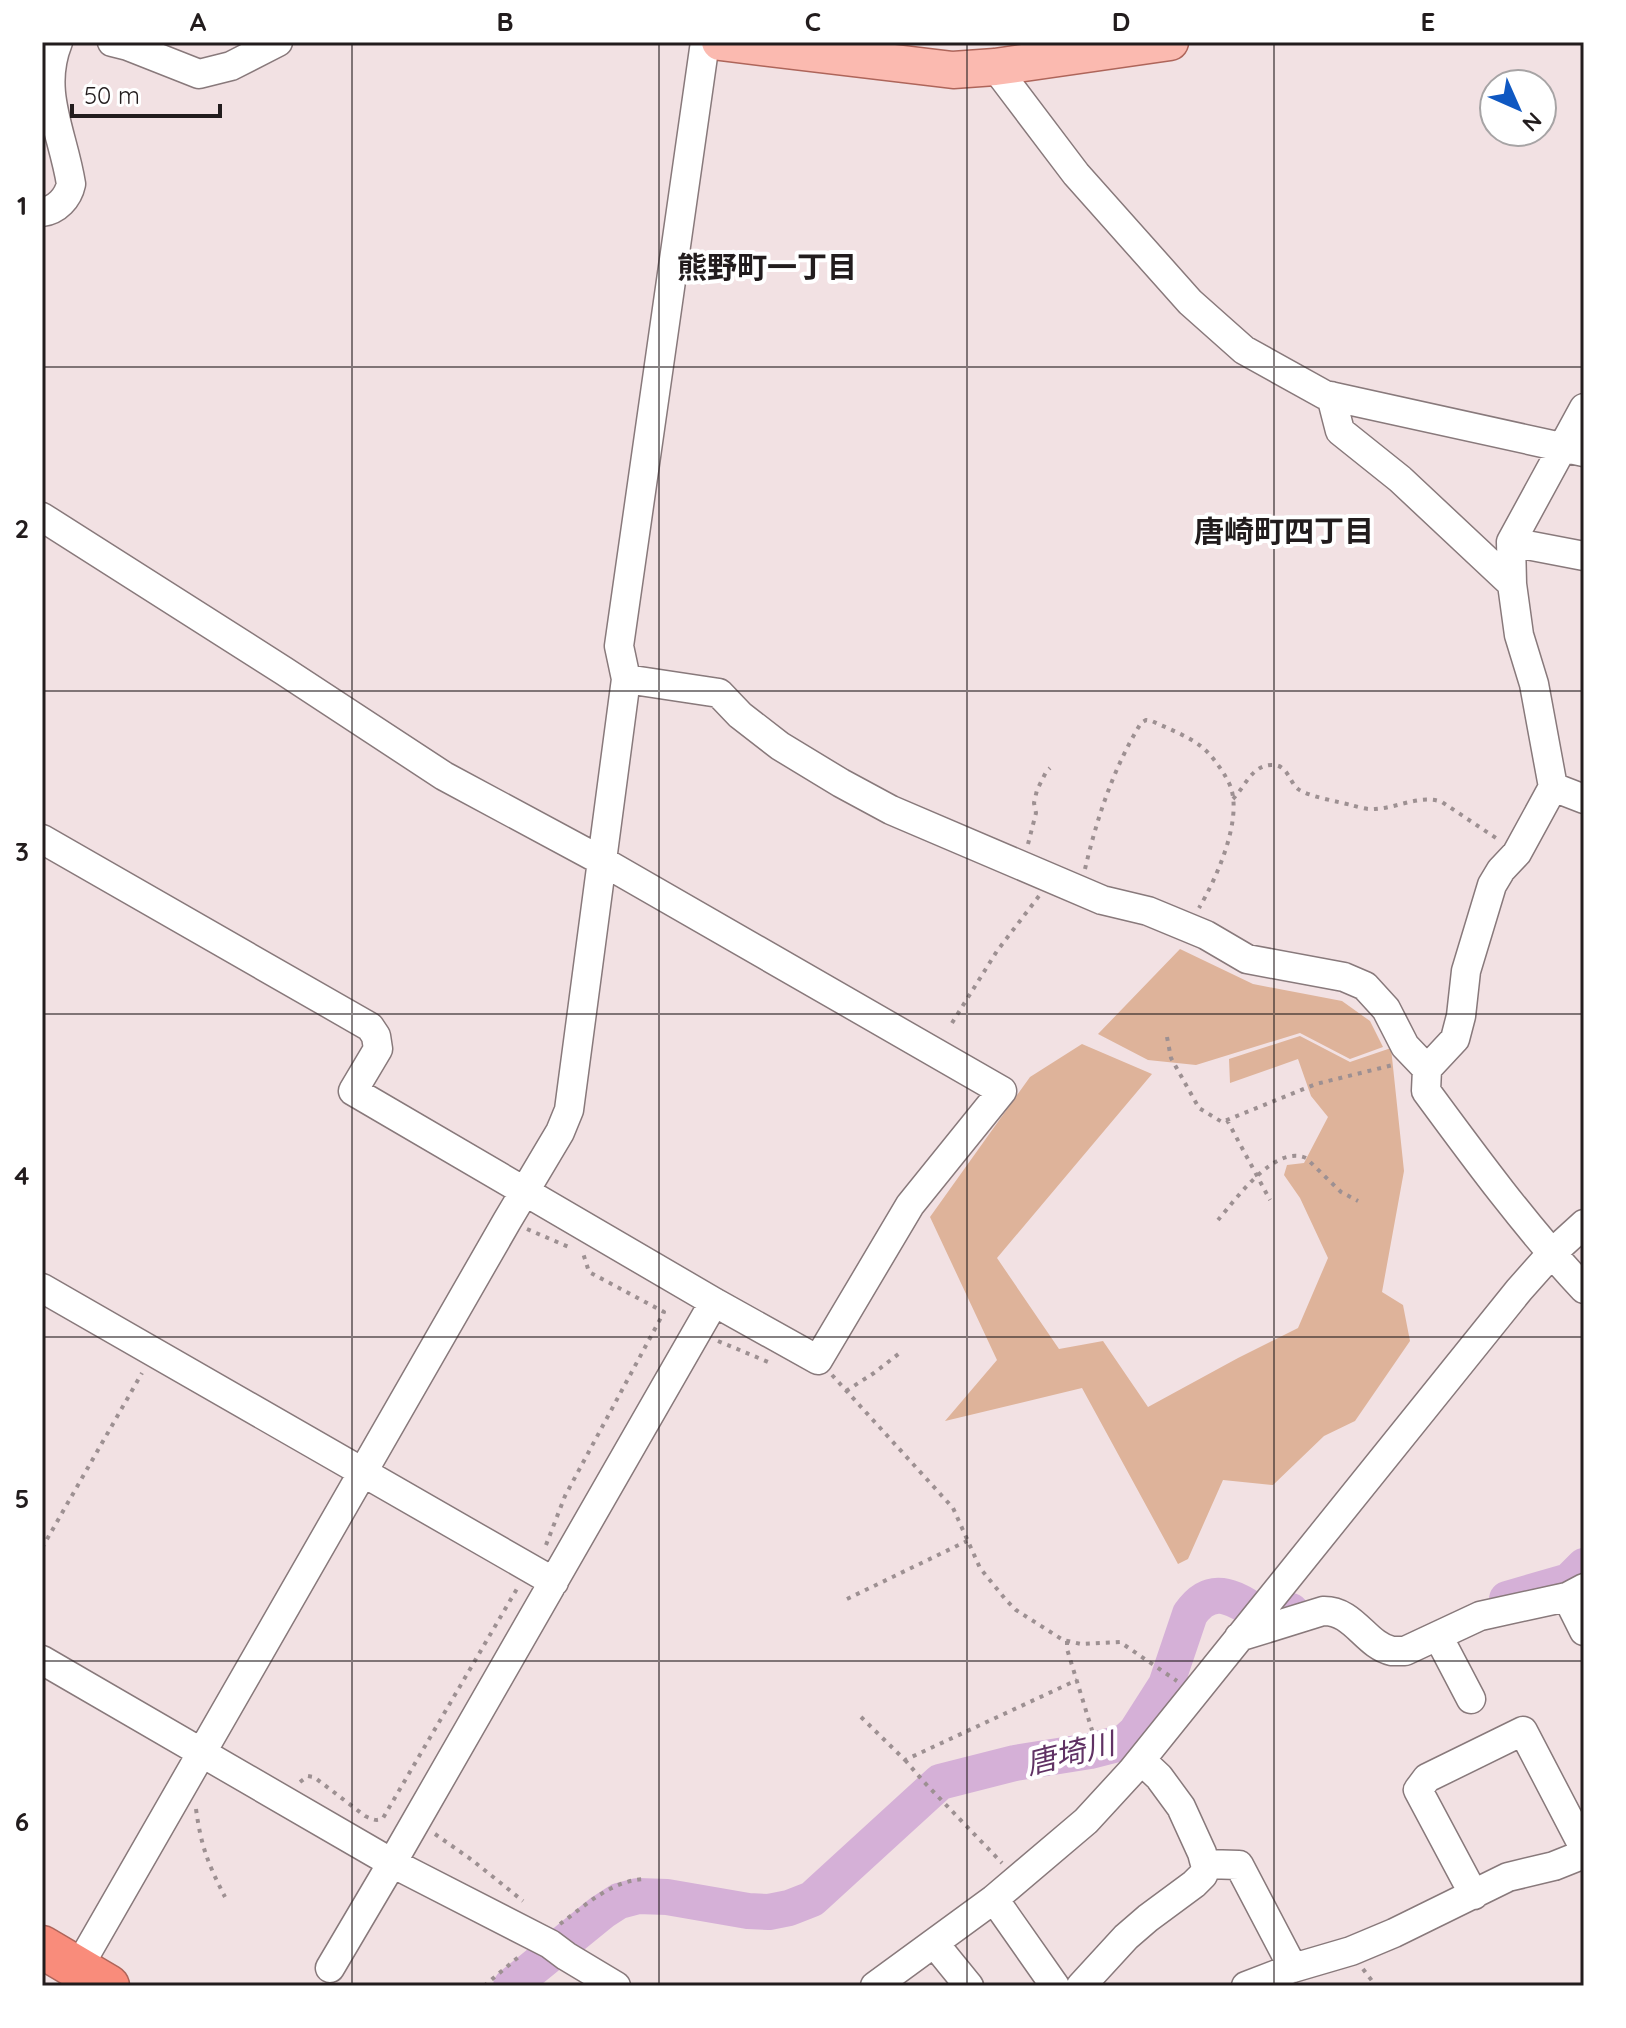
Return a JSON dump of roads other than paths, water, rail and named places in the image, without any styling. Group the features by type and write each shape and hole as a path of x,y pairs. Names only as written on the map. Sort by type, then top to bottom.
{"highway":[{"path":"42,1947 93,1977"}],"main road":[{"path":"720,42 953,70 1170,42"}],"street":[{"path":"42,212 49,211 67,197 71,184 49,88 50,65 58,42"},
{"path":"112,42 199,74 231,66 278,42"},
{"path":"93,1977 186,1780 560,1132 569,1110 626,679 619,646 705,42"},
{"path":"995,67 1076,174 1190,302 1244,350 1325,395 1573,449"},
{"path":"1331,396 1340,431 1400,479 1512,584"},
{"path":"1584,408 1573,449 1511,542 1512,584 1519,635 1534,684 1553,787 1517,853 1492,885 1466,971 1455,1039 1427,1069 1426,1091 1551,1254 1584,1289"},
{"path":"42,517 444,776 602,861 1002,1091 910,1205 818,1360 353,1091 378,1049 376,1036 370,1027 42,839"},
{"path":"1511,542 1584,556"},
{"path":"626,679 719,693 740,715 780,746 891,810 1102,900 1148,911 1206,935 1247,959 1344,977 1365,986 1386,1009 1405,1046 1427,1069"},
{"path":"1553,787 1584,799"},
{"path":"875,1986 994,1899 1086,1821 1136,1765 1519,1290 1551,1254 1584,1224"},
{"path":"42,1288 540,1574"},
{"path":"330,1968 416,1821 540,1574 714,1302"},
{"path":"1239,1636 1332,1611 1343,1615 1383,1648 1405,1651 1480,1616 1576,1592 1584,1631"},
{"path":"1438,1636 1471,1699"},
{"path":"42,1660 392,1863 558,1950 616,1986"},
{"path":"1474,1895 1418,1790 1427,1778 1523,1731 1584,1848"},
{"path":"1081,1986 1137,1927 1194,1884 1206,1868 1181,1807 1159,1777 1136,1765"},
{"path":"1246,1986 1365,1945 1508,1877 1554,1866 1584,1854"},
{"path":"1205,1864 1239,1865 1293,1968"},
{"path":"994,1899 1055,1986"},
{"path":"934,1943 969,1986"}],"waterway":[{"name":"唐埼川","path":"1507,1599 1569,1581 1584,1566"},
{"name":"唐埼川","path":"511,1986 619,1901 638,1896 667,1897 769,1912 812,1899 940,1782 1015,1763 1125,1742 1136,1732 1166,1685 1190,1614 1199,1603 1208,1598 1227,1597 1267,1618 1291,1611"}],"district":[{"name":"熊野町一丁目","path":"767,267"},
{"name":"唐崎町四丁目","path":"1284,531"}]}
